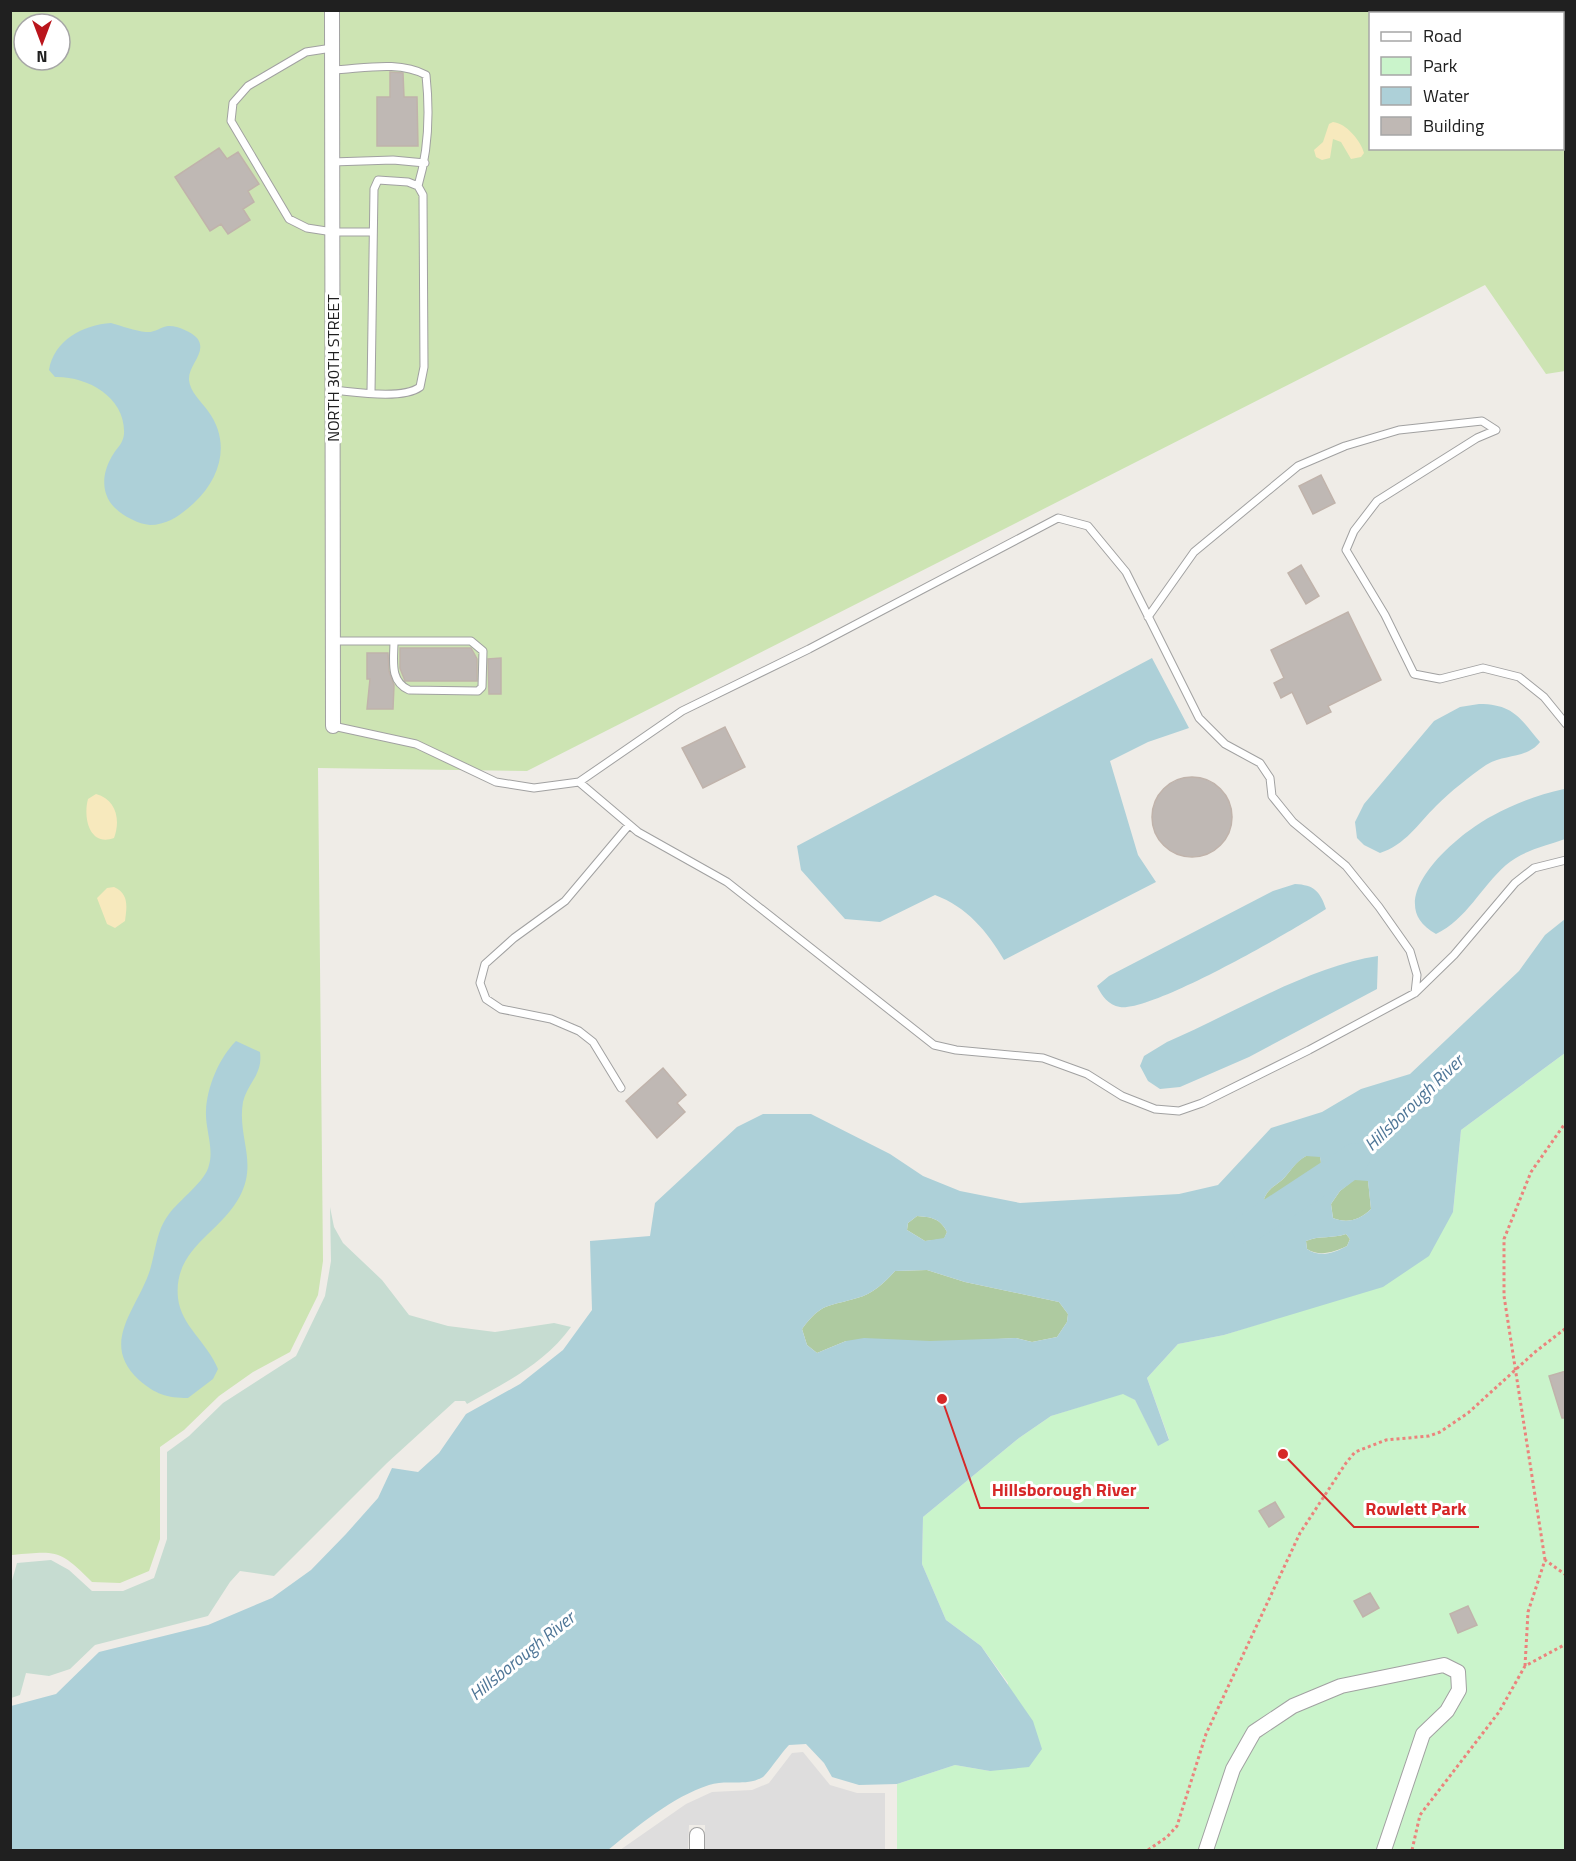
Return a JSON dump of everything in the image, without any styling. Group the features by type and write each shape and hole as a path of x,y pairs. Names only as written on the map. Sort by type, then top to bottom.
{"street":[{"name":"NORTH 30TH STREET","path":"332,10 333,726"},
{"path":"1206,1851 1233,1768 1254,1732 1293,1707 1341,1686 1444,1665 1458,1672 1459,1690 1447,1711 1423,1734 1384,1851"},
{"path":"697,1835 697,1851"}],"lane":[{"path":"332,48 306,52 248,86 233,103 231,121 289,219 307,228 333,232 373,232"},
{"path":"332,70 395,66 415,69 426,75 429,107 425,163 418,186"},
{"path":"332,162 393,160 425,163"},
{"path":"333,390 371,392 414,392 420,387 424,367 423,195 418,186 408,182 378,180 374,189 371,392"},
{"path":"1148,617 1194,552 1298,466 1345,446 1398,430 1482,421 1496,430 1477,438 1377,501 1354,531 1346,550 1385,615 1414,674 1440,679 1483,669 1519,677 1544,697 1566,724"},
{"path":"333,726 416,744 496,782 534,788 579,782 682,711 809,649 1058,518 1088,526 1126,572 1199,718 1225,744 1260,763 1270,778 1272,796 1293,822 1346,866 1379,907 1410,951 1417,975 1415,993"},
{"path":"333,641 394,641 477,643 483,651 482,687 478,691 443,691 409,690 399,686 394,676 394,641"},
{"path":"579,782 629,825 726,882 934,1045 1043,1058 1087,1074 1122,1096 1155,1109 1179,1111 1203,1103 1415,993 1454,955 1515,883 1534,868 1566,860"},
{"path":"621,1088 593,1042 579,1031 551,1019 501,1009 486,999 480,983 485,964 514,938 565,901 629,825"}],"path":[{"path":"1412,1851 1420,1815 1499,1712 1525,1666 1528,1612 1545,1560 1504,1296 1504,1239 1531,1172 1566,1122"},
{"path":"1148,1851 1167,1838 1177,1826 1206,1734 1300,1533 1346,1463 1355,1452 1386,1440 1429,1436 1440,1432 1468,1413 1566,1328"},
{"path":"1545,1560 1566,1575"},
{"path":"1525,1666 1566,1644"}],"shaded area":[{"path":"803,1752 830,1785 857,1793 885,1793 885,1850 705,1850 705,1825 689,1825 688,1850 620,1850 686,1804 712,1792 752,1790 769,1783 792,1753"}],"green space":[{"path":"11,11 1565,11 1565,371 1546,374 1485,285 527,771 318,768 323,1261 318,1295 290,1352 253,1372 219,1396 184,1430 160,1447 160,1539 149,1571 120,1583 92,1582 64,1558 39,1553 12,1555 11,1559"},
{"path":"1565,1053 1565,1850 897,1850 897,1784 955,1765 990,1771 1008,1683 981,1646 946,1620 922,1564 923,1517 1019,1438 1051,1416 1123,1393 1135,1400 1158,1445 1169,1439 1147,1378 1178,1344 1224,1335 1293,1313 1453,1212 1461,1130"},
{"path":"1306,1156 1320,1156 1321,1168 1315,1187 1308,1194 1290,1204 1268,1207 1264,1199 1268,1192"},
{"path":"1355,1179 1368,1180 1371,1209 1353,1220 1343,1221 1333,1218 1331,1204 1340,1191"},
{"path":"330,1207 334,1227 343,1243 382,1280 409,1315 448,1326 495,1332 554,1323 571,1327 561,1340 537,1362 510,1380 467,1404 465,1401 455,1401 387,1463 274,1576 240,1571 208,1616 95,1645 70,1669 49,1676 26,1673 20,1695 11,1698 11,1584 17,1563 51,1560 69,1570 92,1591 123,1591 154,1578 167,1539 167,1452 189,1436 223,1403 296,1356 325,1296 331,1261"},
{"path":"917,1216 938,1221 947,1232 944,1239 925,1241 907,1230 908,1223"},
{"path":"1346,1234 1350,1239 1347,1246 1337,1250 1317,1253 1307,1249 1306,1241"},
{"path":"927,1270 965,1282 1059,1302 1068,1314 1067,1322 1057,1337 1032,1342 1016,1338 961,1341 846,1341 817,1353 807,1345 802,1329 821,1310 868,1294 895,1271"}],"sand":[{"path":"1333,122 1348,129 1356,138 1364,153 1361,157 1351,159 1341,142 1333,139 1330,158 1322,160 1316,157 1314,150 1323,142 1329,124"},
{"path":"96,794 108,800 115,811 117,824 114,838 106,840 99,838 93,834 87,822 88,799"},
{"path":"114,887 125,897 126,905 125,921 115,928 107,924 97,898 107,888"}],"water":[{"path":"111,323 146,332 168,326 184,329 200,343 199,353 191,369 189,380 194,392 215,423 221,447 220,459 211,482 194,503 174,518 157,525 131,519 114,507 106,495 104,481 107,467 124,434 119,409 102,391 80,380 55,377 49,370 52,359 63,342 90,327"},
{"path":"1152,658 1189,728 1148,742 1110,761 1138,855 1156,882 1004,960 991,939 975,921 957,906 935,895 880,922 845,919 801,870 797,846"},
{"path":"1479,704 1500,707 1515,714 1540,742 1522,754 1486,765 1460,784 1397,845 1380,853 1364,845 1357,838 1355,822 1364,804 1434,721 1460,707"},
{"path":"1564,789 1565,839 1534,849 1512,860 1447,928 1436,934 1420,920 1415,905 1419,887 1443,853 1477,825 1501,811 1527,800"},
{"path":"1295,884 1307,886 1319,893 1326,909 1223,968 1161,997 1137,1005 1120,1007 1109,1002 1099,990 1097,986 1109,976 1273,891"},
{"path":"1565,919 1565,1053 1461,1130 1453,1212 1429,1256 1383,1287 1224,1335 1178,1344 1147,1378 1169,1440 1158,1446 1135,1400 1123,1394 1051,1416 1019,1438 923,1517 922,1564 946,1620 981,1646 1033,1721 1042,1749 1029,1767 990,1771 955,1765 897,1784 859,1785 832,1777 824,1763 806,1744 789,1745 763,1777 750,1782 716,1783 695,1790 656,1813 608,1850 11,1850 11,1706 56,1694 99,1652 208,1625 272,1598 311,1570 378,1498 392,1468 418,1472 439,1453 466,1414 520,1384 563,1350 592,1310 590,1241 650,1236 655,1203 737,1127 763,1114 811,1114 890,1154 923,1176 960,1191 1020,1203 1179,1194 1218,1185 1271,1128 1322,1112 1361,1089 1410,1074 1519,971 1545,935","holes":["1306,1156 1320,1157 1321,1168 1315,1187 1299,1200 1268,1207 1264,1199 1268,1192","1355,1180 1368,1181 1371,1209 1353,1220 1343,1221 1333,1218 1331,1204 1340,1191","917,1216 931,1218 938,1221 947,1232 944,1238 925,1241 907,1230 908,1223","1346,1234 1350,1239 1347,1246 1327,1254 1307,1249 1306,1241","927,1270 965,1282 1059,1302 1068,1314 1067,1322 1057,1337 1032,1342 1016,1338 930,1341 864,1338 846,1341 817,1353 807,1345 802,1329 815,1314 826,1307 868,1294 878,1288 895,1271"]},
{"path":"1378,956 1377,989 1249,1057 1180,1087 1160,1089 1148,1081 1140,1066 1144,1056 1167,1042 1271,992 1325,970 1352,961"},
{"path":"236,1041 260,1052 257,1073 243,1102 242,1114 247,1160 245,1184 231,1209 190,1254 178,1281 178,1298 184,1317 218,1369 213,1379 188,1398 174,1397 156,1392 139,1380 127,1366 122,1353 121,1339 150,1270 165,1220 207,1171 210,1158 206,1118 209,1092 219,1064"}],"building":[{"path":"390,72 403,73 404,97 417,97 418,146 377,146 377,97 390,97"},
{"path":"219,148 227,159 238,152 259,184 248,191 254,202 243,209 250,220 228,234 221,224 210,231 175,177"},
{"path":"1321,475 1335,503 1313,514 1299,486"},
{"path":"1301,565 1319,596 1306,604 1288,573"},
{"path":"1348,612 1381,680 1328,706 1331,712 1307,724 1292,692 1281,698 1274,683 1284,678 1271,650"},
{"path":"400,648 471,648 477,659 477,681 405,681 400,668"},
{"path":"367,653 388,653 389,671 394,685 393,709 367,709 370,679 367,679"},
{"path":"501,658 501,694 489,694 488,659"},
{"path":"725,727 745,767 703,788 682,748"},
{"path":"1192,777 1207,780 1220,789 1229,802 1232,817 1229,832 1220,845 1207,854 1192,857 1177,854 1164,845 1155,832 1152,817 1155,802 1164,789 1177,780"},
{"path":"663,1068 686,1095 677,1103 685,1112 657,1138 626,1101"},
{"path":"1566,1371 1566,1418 1562,1418 1549,1376"},
{"path":"1275,1502 1284,1517 1269,1527 1259,1511"},
{"path":"1370,1593 1379,1608 1363,1617 1354,1601"},
{"path":"1468,1606 1477,1625 1458,1633 1450,1614"}],"waterway":[{"name":"Hillsborough River","path":"1247,1229 1355,1158"}],"place":[{"name":"Hillsborough River","path":"942,1399"},
{"name":"Rowlett Park","path":"1283,1454"}]}
